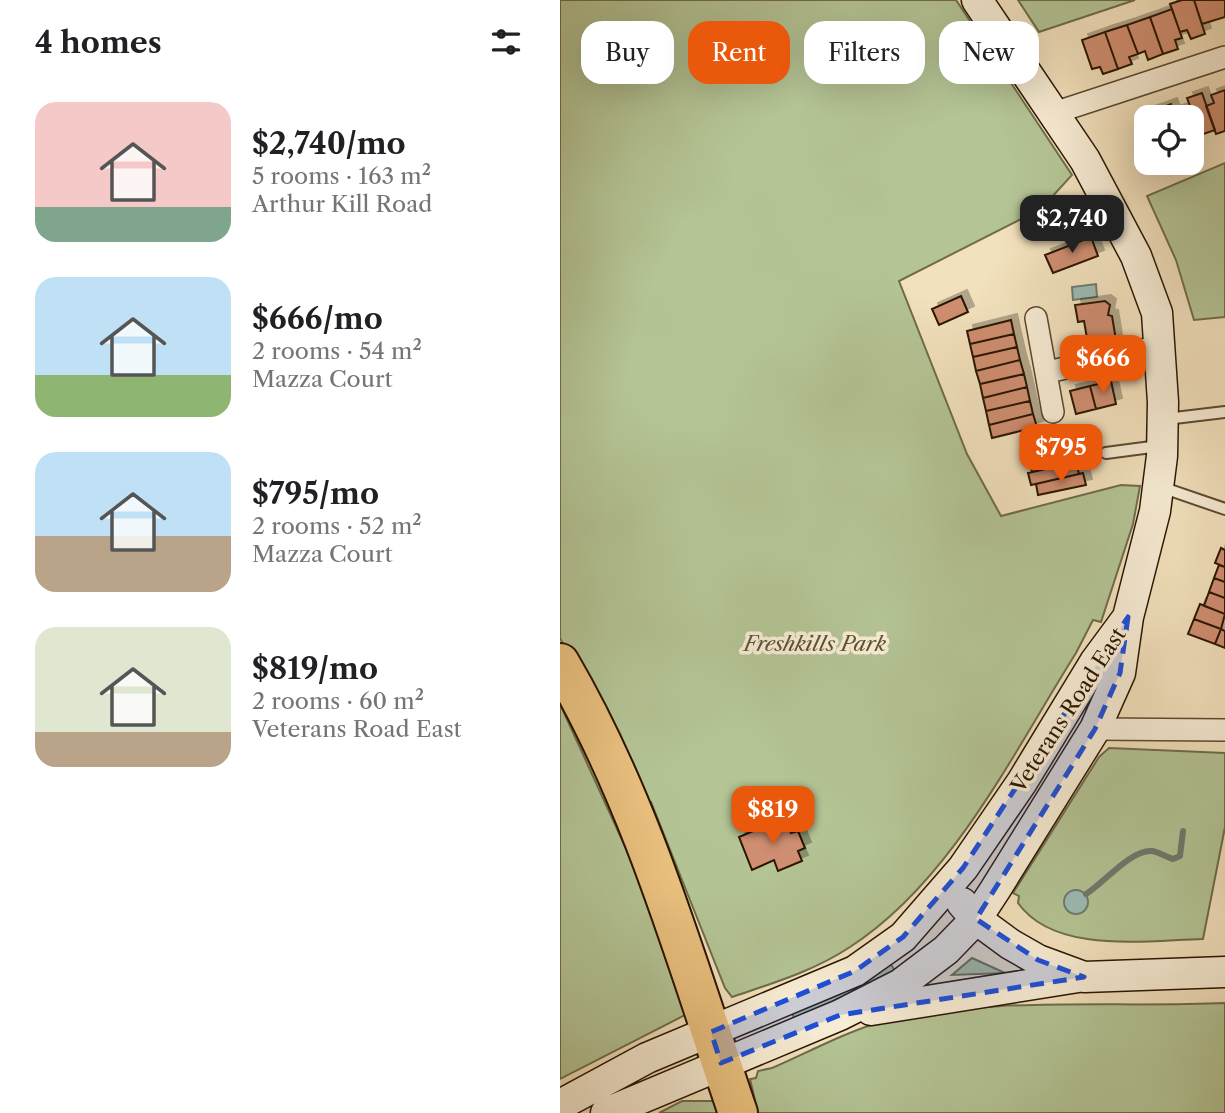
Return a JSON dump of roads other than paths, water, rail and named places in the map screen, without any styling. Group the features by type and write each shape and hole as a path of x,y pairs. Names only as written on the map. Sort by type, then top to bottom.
{"highway":[{"path":"560,663 582,700 635,817 679,933 738,1113"}],"street":[{"path":"977,0 1084,160 1136,256 1157,313 1162,432 1158,486 1143,567 1129,617"},
{"path":"1054,113 1225,57"},
{"path":"1036,318 1048,372 1052,412"},
{"path":"1048,372 1160,346"},
{"name":"Veterans Road East","path":"716,1047 840,1015 901,984 946,950 976,919 1095,729 1120,673 1129,617"},
{"name":"Veterans Road East","path":"716,1047 855,971 903,937 949,887 1022,782 1095,662 1129,617"},
{"path":"1095,729 1225,730"},
{"path":"949,887 976,919 1038,960 1084,977"},
{"path":"840,1015 985,990 1084,977 1225,972"},
{"path":"560,1105 647,1058 716,1047"},
{"path":"606,1113 716,1047"}],"lane":[{"path":"1106,453 1225,412"},
{"path":"1158,486 1225,509"}],"water":[{"path":"1096,284 1097,297 1073,300 1072,287"},
{"path":"1076,890 1085,893 1088,902 1085,911 1076,914 1067,911 1064,902 1067,893"}],"waterway":[{"path":"1086,894 1135,855 1152,851 1173,859 1180,856 1183,831"}],"park label":[{"name":"Freshkills Park","path":"815,643"}]}
